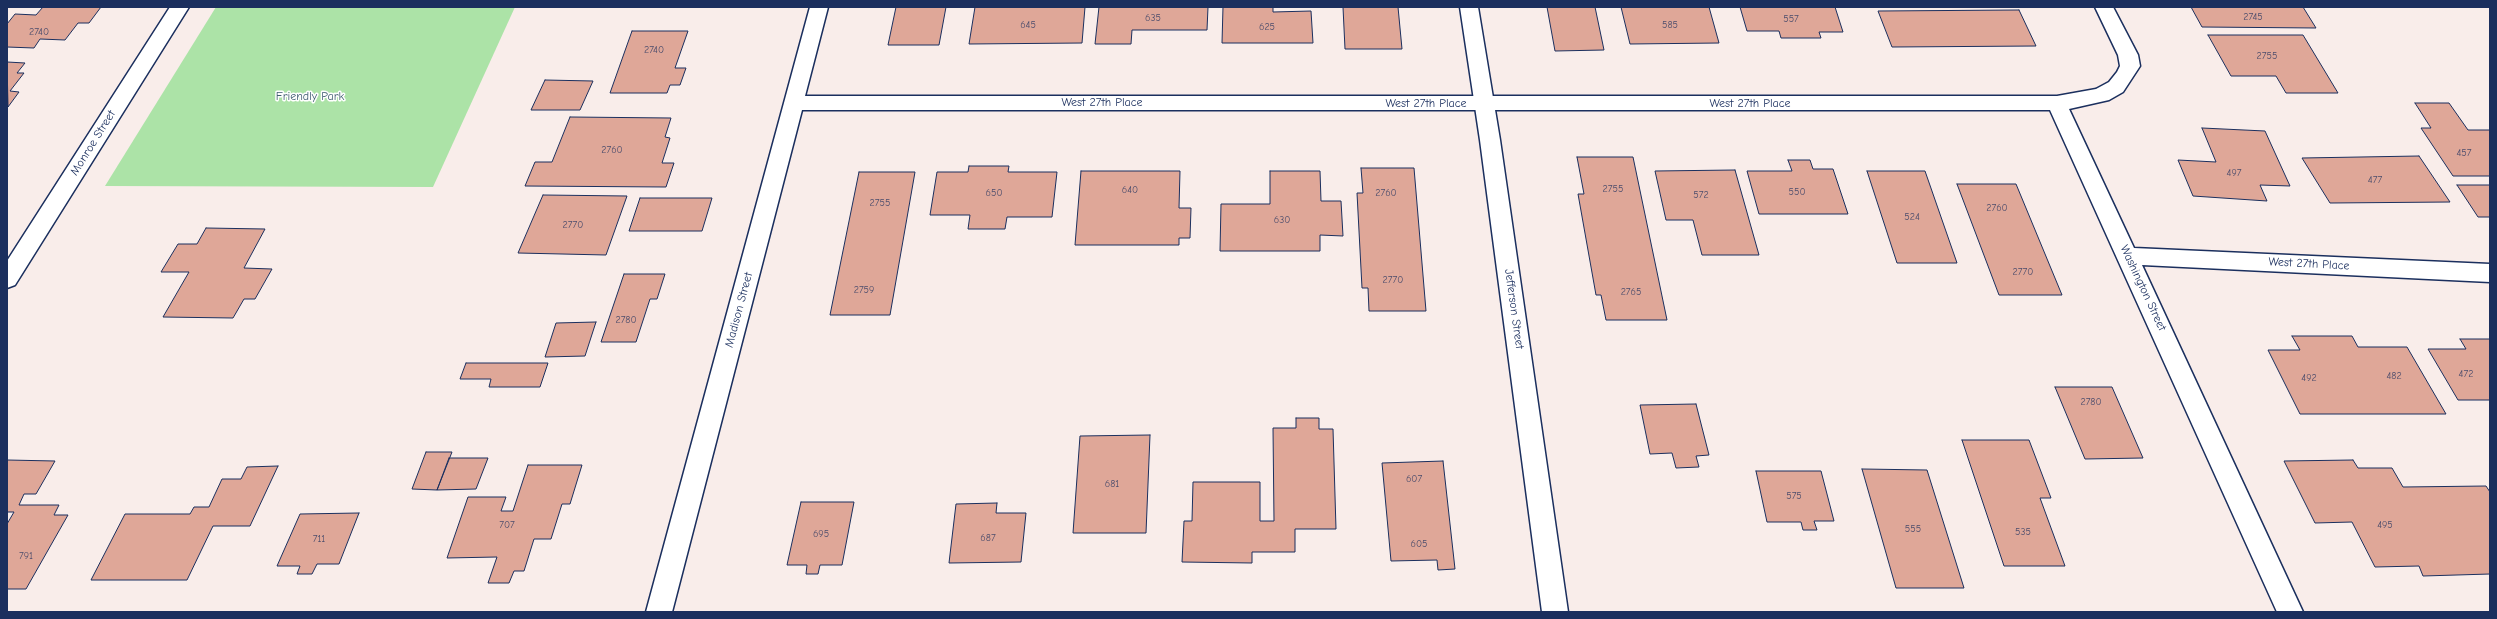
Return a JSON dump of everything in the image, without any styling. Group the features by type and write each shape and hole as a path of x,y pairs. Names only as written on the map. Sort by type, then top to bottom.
{"street":[{"name":"Monroe Street","path":"7,279 180,7"},
{"name":"Madison Street","path":"659,612 819,7"},
{"name":"Jefferson Street","path":"1469,7 1485,104 1556,612"},
{"path":"2057,103 2082,100 2102,95 2116,87 2125,76 2130,66 2128,55 2104,7"},
{"name":"West 27th Place","path":"794,103 2057,103"},
{"name":"Washington Street","path":"2057,103 2129,256 2290,612"},
{"name":"West 27th Place","path":"2129,256 2490,273"}],"green space":[{"name":"Friendly Park","path":"216,7 515,7 433,187 105,186"}],"building":[{"path":"43,7 101,7 89,23 78,23 65,40 40,39 34,48 7,47 7,24 15,14 36,15"},
{"path":"896,7 946,7 939,45 888,45"},
{"path":"975,7 1085,7 1082,43 969,44"},
{"path":"1099,7 1208,7 1207,30 1132,30 1131,44 1095,44"},
{"path":"1223,7 1273,7 1273,12 1311,11 1313,43 1222,43"},
{"path":"1343,7 1398,7 1402,49 1345,49"},
{"path":"1547,7 1595,7 1604,50 1555,51"},
{"path":"1621,7 1709,7 1719,43 1630,44"},
{"path":"1740,7 1835,7 1843,32 1819,32 1821,38 1781,38 1779,31 1747,31"},
{"path":"2191,7 2303,7 2316,28 2202,27"},
{"path":"2019,10 2036,46 1892,47 1878,11"},
{"path":"632,31 688,31 675,68 686,68 680,85 670,85 667,93 610,93"},
{"path":"2208,35 2303,35 2338,93 2286,93 2276,76 2231,76"},
{"path":"7,62 25,63 17,73 24,73 10,91 19,92 8,107"},
{"path":"545,80 593,81 580,110 531,110"},
{"path":"2415,103 2449,103 2468,130 2490,130 2490,176 2453,176 2421,128 2431,128"},
{"path":"570,117 671,118 665,137 670,138 662,163 674,163 666,187 525,186 535,162 552,162"},
{"path":"2202,128 2265,131 2290,186 2260,185 2267,201 2193,196 2178,160 2216,162"},
{"path":"2419,156 2450,202 2330,203 2302,158"},
{"path":"1577,157 1633,157 1667,320 1606,320 1601,295 1596,295 1578,194 1584,194"},
{"path":"1788,160 1810,160 1813,169 1833,169 1848,214 1759,214 1747,171 1792,171"},
{"path":"969,166 1009,166 1008,172 1057,172 1052,217 1007,217 1005,229 968,229 970,215 930,215 937,172 968,172"},
{"path":"1361,168 1414,168 1426,311 1369,311 1368,288 1362,288 1357,193 1363,193"},
{"path":"1735,170 1759,255 1702,255 1693,220 1666,220 1655,171"},
{"path":"1081,171 1180,171 1179,208 1191,208 1190,238 1179,238 1179,245 1075,245"},
{"path":"1270,171 1320,171 1321,201 1341,201 1343,236 1320,235 1320,251 1220,251 1221,204 1270,204"},
{"path":"1867,171 1925,171 1957,263 1897,263"},
{"path":"859,172 915,172 890,315 830,315"},
{"path":"1957,184 2016,184 2062,295 1999,295"},
{"path":"2457,185 2490,185 2490,217 2478,217"},
{"path":"543,195 627,196 606,255 518,253"},
{"path":"640,198 712,198 702,231 629,231"},
{"path":"206,228 265,229 244,268 272,269 255,299 244,299 233,318 163,317 189,272 161,272 178,244 197,244"},
{"path":"624,274 665,274 657,299 650,299 636,342 601,342"},
{"path":"596,322 585,356 545,357 556,323"},
{"path":"2292,336 2352,336 2358,347 2407,347 2446,414 2300,414 2268,350 2300,350"},
{"path":"2460,339 2490,339 2490,400 2458,400 2428,349 2466,349"},
{"path":"466,363 548,363 540,387 489,387 491,379 460,379"},
{"path":"2055,387 2112,387 2143,458 2085,459"},
{"path":"1696,404 1709,455 1696,456 1699,467 1676,468 1672,453 1650,454 1640,405"},
{"path":"1296,418 1319,418 1319,429 1333,429 1336,529 1295,529 1295,552 1252,552 1252,563 1182,562 1184,521 1192,521 1193,482 1260,482 1260,521 1274,521 1273,428 1296,428"},
{"path":"1150,435 1146,533 1073,533 1080,436"},
{"path":"1962,440 2029,440 2051,498 2040,498 2065,566 2004,566"},
{"path":"426,452 452,452 437,490 412,489"},
{"path":"449,458 488,458 476,489 437,490"},
{"path":"7,460 55,461 36,494 24,494 19,505 59,505 54,515 68,515 26,589 7,589 7,524 14,512 7,512"},
{"path":"2353,460 2358,468 2392,468 2403,487 2486,486 2490,492 2490,574 2423,576 2419,566 2375,567 2352,522 2315,523 2284,461"},
{"path":"1443,461 1455,569 1438,570 1437,560 1391,561 1382,463"},
{"path":"528,465 582,465 570,504 562,504 551,539 534,539 524,571 514,571 509,583 488,583 497,557 447,558 468,497 506,497 501,511 513,511"},
{"path":"278,466 250,526 213,526 187,580 91,580 125,514 190,514 194,507 209,507 222,479 241,479 247,467"},
{"path":"1862,469 1927,470 1964,588 1896,588"},
{"path":"1756,471 1821,471 1834,521 1814,521 1817,530 1803,530 1801,522 1767,522"},
{"path":"801,502 854,502 842,565 820,565 818,574 806,574 807,565 787,565"},
{"path":"997,503 996,513 1026,513 1021,562 949,563 956,504"},
{"path":"359,513 339,564 317,564 312,574 297,574 300,566 277,566 300,514"}]}
